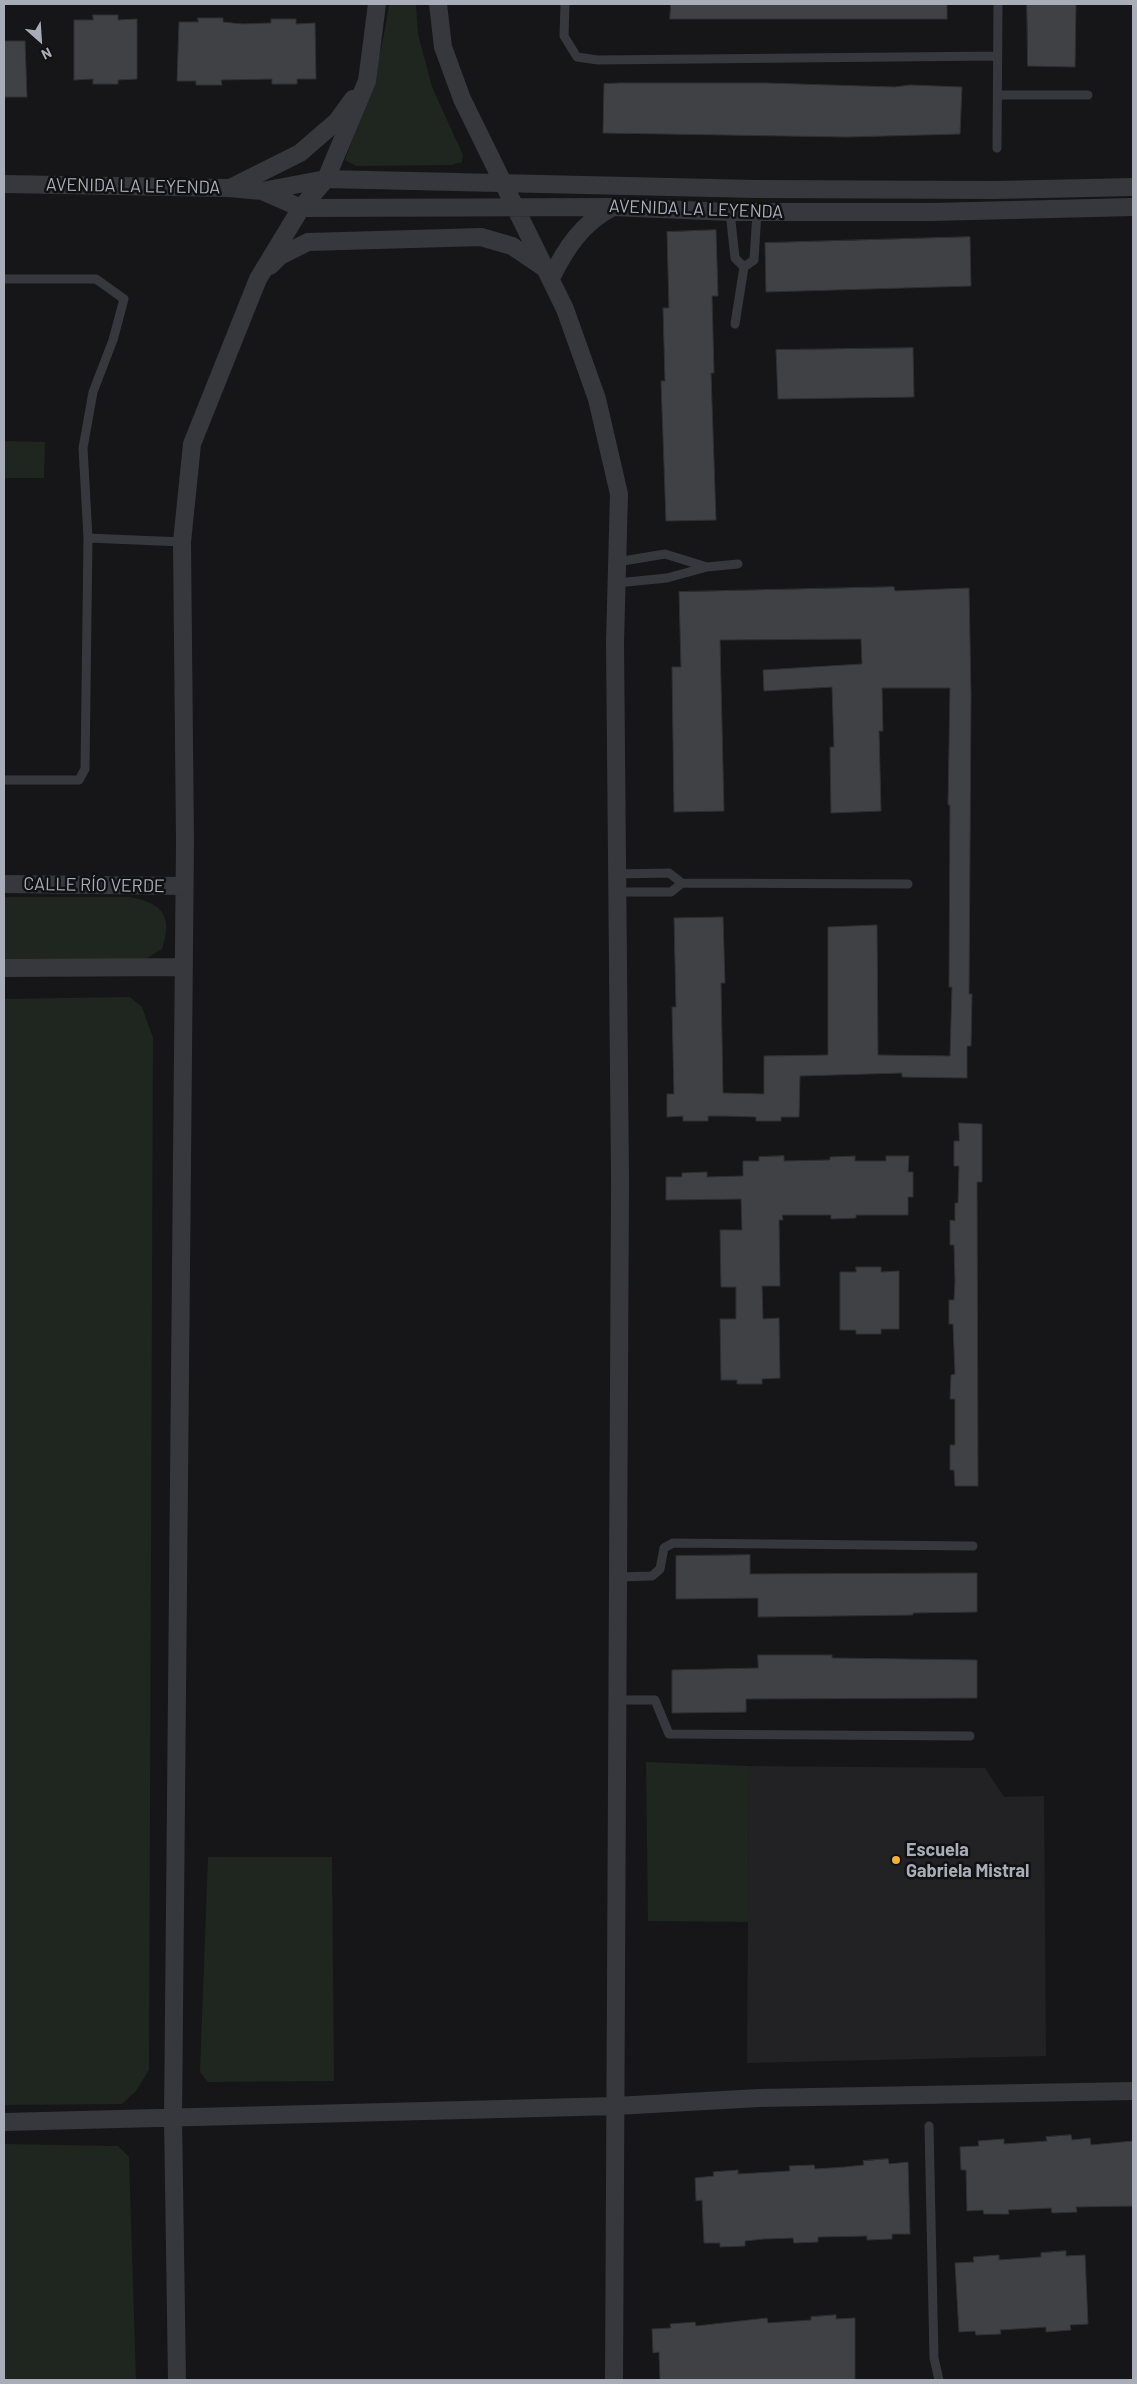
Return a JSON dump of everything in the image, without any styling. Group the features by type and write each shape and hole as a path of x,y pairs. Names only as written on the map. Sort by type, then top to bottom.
{"street":[{"path":"177,2380 173,2118 184,967 182,542 192,444 258,279 302,208 326,178 367,81 376,4"},
{"path":"438,4 443,47 462,99 565,309 600,409 619,494 615,642 620,1181 619,1700 614,2380"},
{"path":"229,188 300,153 336,120 367,81"},
{"name":"AVENIDA LA LEYENDA","path":"4,184 229,188 262,191 326,178 756,189 994,190 1133,187"},
{"name":"AVENIDA LA LEYENDA","path":"262,191 302,208 613,207 757,212 1054,210 1133,207"},
{"path":"548,274 580,230 600,213 613,207"},
{"path":"258,279 280,256 308,242 481,236 512,246 548,274"},
{"name":"CALLE RÍO VERDE","path":"4,884 184,886"},
{"path":"4,968 184,967"},
{"path":"4,2122 616,2106 759,2098 1133,2091"}],"lane":[{"path":"565,4 564,36 577,57 598,60 997,56"},
{"path":"997,148 998,4"},
{"path":"998,95 1088,95"},
{"path":"730,212 735,258 744,267"},
{"path":"735,324 744,267 754,260 757,212"},
{"path":"4,279 96,279 124,300 113,340 93,392 83,448 88,538 85,769 79,780 4,780"},
{"path":"88,538 182,542"},
{"path":"617,562 665,554 707,567"},
{"path":"617,584 667,578 707,567 738,564"},
{"path":"616,874 669,873 682,883 908,884"},
{"path":"616,892 671,892 682,883"},
{"path":"619,1577 652,1576 660,1568 664,1548 673,1543 973,1546"},
{"path":"619,1700 655,1700 670,1734 970,1736"},
{"path":"929,2126 934,2238 934,2358 939,2380"}],"shaded area":[{"path":"389,4 416,4 418,34 432,87 463,155 462,162 452,165 356,166 345,160 377,64"},
{"path":"4,441 45,442 44,478 4,478"},
{"path":"4,897 130,897 141,900 158,908 165,919 166,928 162,949 147,958 125,960 4,959"},
{"path":"130,997 142,1007 153,1038 149,2070 136,2091 122,2104 4,2105 4,999"},
{"path":"646,1762 749,1766 748,1922 648,1921"},
{"name":"Escuela Gabriela Mistral","path":"749,1766 985,1768 1004,1797 1044,1796 1046,2056 747,2063"},
{"path":"208,1857 332,1857 334,2081 208,2082 200,2072"},
{"path":"4,2144 118,2146 129,2157 136,2380 4,2380"}],"building":[{"path":"671,4 947,4 947,19 670,19"},
{"path":"1027,4 1076,4 1075,67 1028,66"},
{"path":"93,15 118,15 118,20 137,19 137,79 118,80 118,84 93,84 93,79 74,80 74,20 93,20"},
{"path":"198,18 223,18 223,22 242,24 271,23 271,19 296,19 296,24 315,23 316,79 297,79 297,84 272,84 272,79 221,80 222,85 196,85 196,81 177,81 179,22 198,22"},
{"path":"4,41 25,41 27,97 4,97"},
{"path":"765,83 962,87 960,134 847,137 603,133 604,84"},
{"path":"716,230 718,296 712,296 714,373 711,373 716,520 666,521 661,381 665,381 663,308 669,308 667,232"},
{"path":"970,237 971,286 766,292 765,243"},
{"path":"913,348 914,397 778,399 776,350"},
{"path":"894,587 895,591 969,588 971,695 969,994 972,994 971,1046 967,1046 967,1078 902,1077 902,1073 800,1076 799,1117 781,1117 781,1121 756,1121 756,1117 708,1116 708,1121 683,1121 683,1116 667,1117 667,1094 674,1094 672,1007 676,1007 674,918 723,917 725,983 721,983 723,1093 764,1094 764,1056 828,1055 828,927 877,925 878,1055 950,1056 952,987 949,987 950,805 948,805 950,688 882,688 883,731 879,731 881,811 831,813 830,747 834,747 832,687 764,691 763,670 862,664 861,639 720,640 724,811 674,812 672,667 681,667 679,592"},
{"path":"959,1123 982,1124 982,1182 977,1182 978,1486 955,1486 954,1470 950,1470 950,1445 955,1445 955,1399 950,1399 951,1375 955,1374 953,1324 949,1324 949,1300 954,1300 955,1282 954,1245 950,1245 950,1220 955,1221 955,1203 958,1203 959,1166 954,1166 954,1141 959,1141"},
{"path":"784,1156 784,1161 830,1160 830,1157 855,1156 855,1161 886,1161 886,1156 909,1156 908,1172 913,1172 913,1197 908,1197 908,1215 856,1215 856,1218 831,1219 831,1215 782,1215 783,1220 779,1220 780,1286 762,1286 763,1319 779,1318 780,1378 762,1379 762,1384 737,1384 737,1380 721,1380 720,1319 736,1319 736,1287 721,1287 720,1230 742,1230 741,1199 666,1200 666,1177 682,1177 682,1173 707,1172 707,1177 743,1176 743,1161 759,1161 759,1157"},
{"path":"856,1267 881,1267 881,1272 899,1271 899,1329 881,1329 881,1334 856,1334 856,1330 840,1330 840,1272 856,1272"},
{"path":"750,1555 750,1574 977,1573 977,1612 913,1613 913,1615 758,1617 758,1598 676,1599 676,1556"},
{"path":"758,1655 832,1655 832,1658 977,1660 977,1698 746,1699 746,1712 672,1713 672,1670 758,1668"},
{"path":"1071,2135 1072,2140 1090,2138 1091,2145 1133,2141 1133,2206 1076,2207 1077,2212 1052,2213 1051,2208 1008,2210 1009,2214 984,2214 983,2210 967,2211 966,2170 961,2170 960,2147 979,2146 978,2141 1004,2139 1004,2144 1047,2141 1046,2137"},
{"path":"888,2159 889,2164 908,2162 910,2234 892,2234 892,2239 867,2240 867,2236 818,2237 818,2242 794,2243 793,2238 763,2239 745,2241 745,2246 720,2247 720,2243 704,2243 702,2200 696,2201 695,2178 714,2176 713,2172 738,2170 738,2174 790,2171 789,2166 814,2165 815,2169 845,2167 864,2165 863,2161"},
{"path":"1066,2251 1066,2256 1085,2255 1088,2324 1070,2325 1071,2330 1046,2332 1046,2327 1000,2330 1001,2334 976,2335 975,2331 959,2332 955,2263 974,2262 973,2257 999,2255 999,2260 1041,2257 1041,2253"},
{"path":"836,2315 836,2319 855,2318 855,2380 660,2380 659,2352 653,2353 652,2329 671,2328 670,2324 695,2322 696,2326 767,2318 768,2323 811,2320 811,2317"}],"place":[{"name":"Escuela Gabriela Mistral","path":"896,1860"}]}
